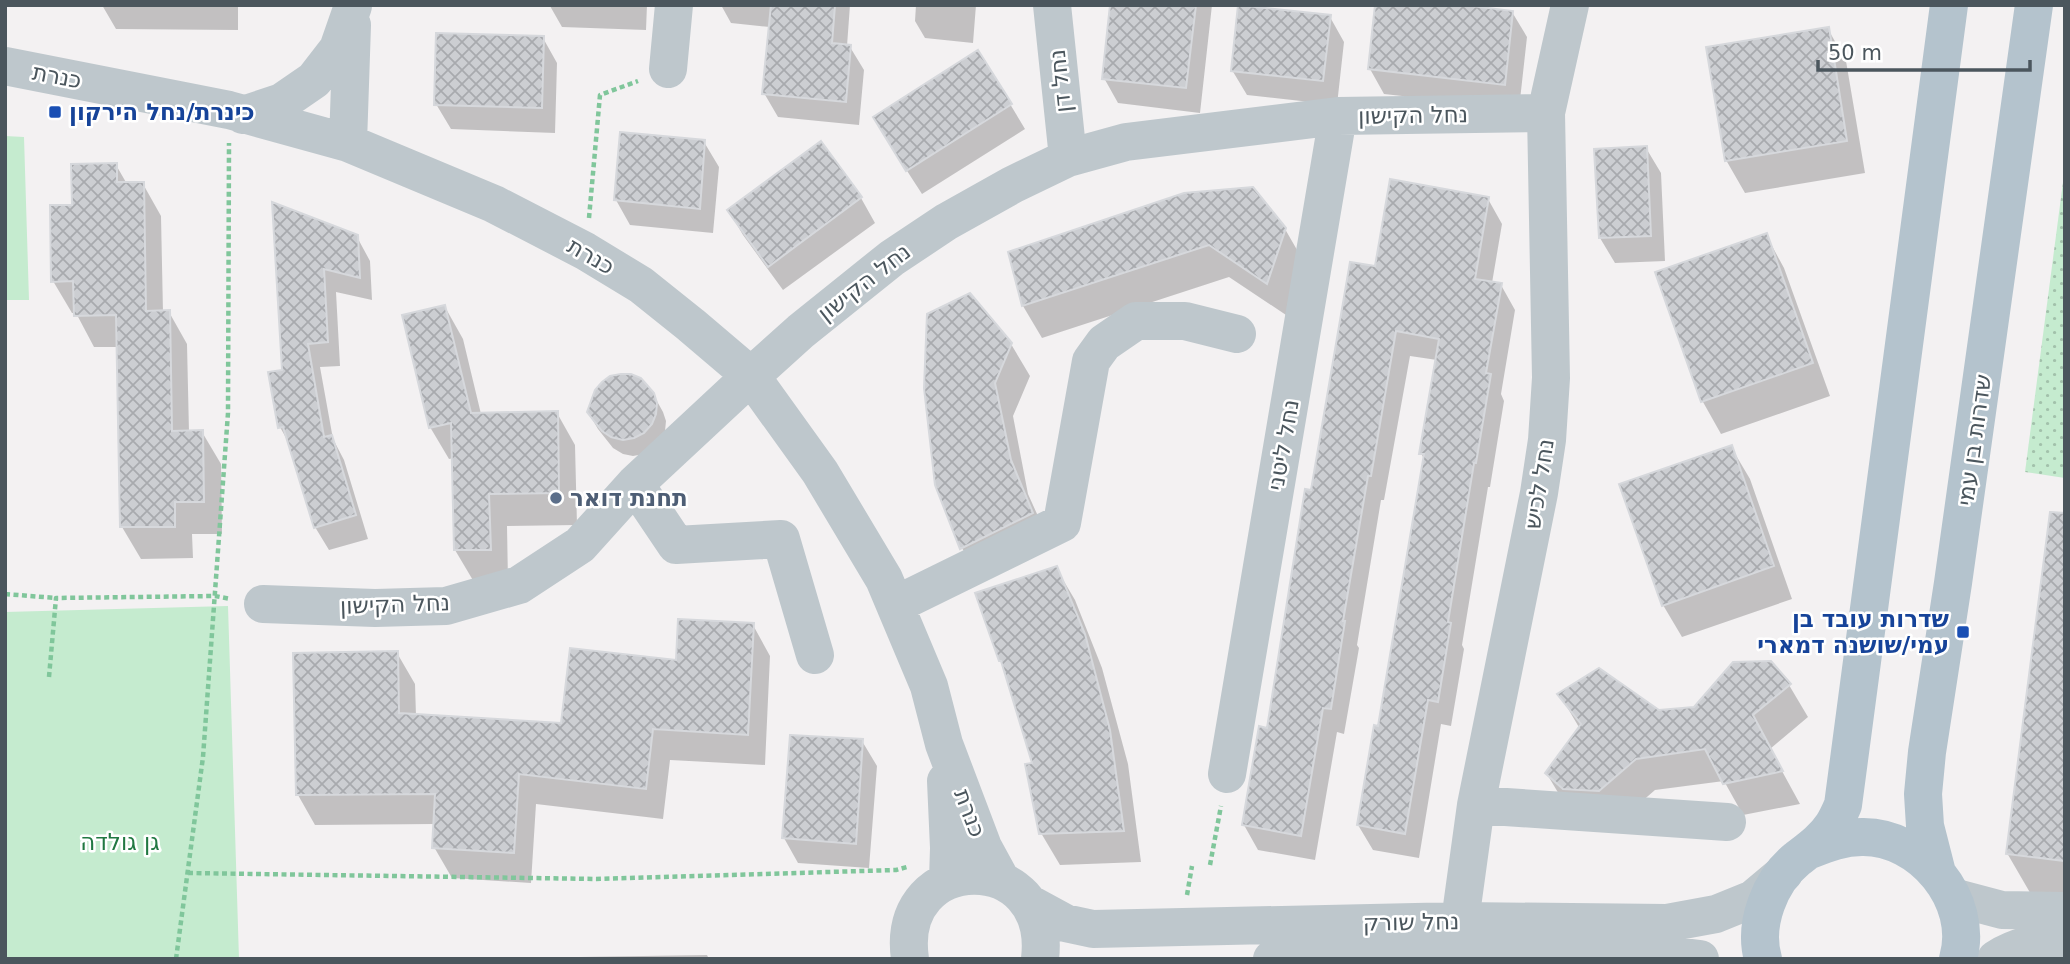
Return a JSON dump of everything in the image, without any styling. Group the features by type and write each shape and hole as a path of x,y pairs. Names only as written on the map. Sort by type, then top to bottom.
{"main road":[{"path":"1763,959 1761,925 1768,897 1797,861 1833,826 1843,805 1949,5"},
{"name":"שדרות בן עמי","path":"1958,959 1960,924 1925,826 1923,794 2034,5"},
{"path":"1797,861 1836,840 1864,837 1891,842 1917,854 1945,885"}],"street":[{"path":"668,69 674,5"},
{"name":"נחל דן","path":"1052,5 1068,158"},
{"name":"נחל לכיש","path":"1455,944 1476,805 1539,493 1547,439 1551,378 1546,113 1570,5"},
{"path":"236,112 282,102 314,80 338,49 353,6"},
{"path":"348,143 353,6"},
{"name":"כנרת","path":"5,66 236,112 348,143 494,204 585,251 641,285 751,376 820,472 884,579 929,686 944,744 983,847 1001,880 1017,890 1030,904"},
{"name":"נחל הקישון","path":"263,604 374,608 446,606 519,585 580,545 635,484 751,376 801,331 892,258 946,222 1012,185 1068,158 1126,142 1339,116 1546,113"},
{"name":"נחל ליטני","path":"1227,774 1339,116"},
{"path":"895,606 1062,523 1091,361 1104,343 1136,321 1185,321 1237,334"},
{"path":"635,484 676,545 781,540 815,655"},
{"name":"כנרת","path":"944,744 948,869"},
{"path":"1476,805 1727,822"},
{"name":"נחל שורק","path":"1272,959 1667,923 1716,914 1754,899 1797,861"},
{"path":"910,959 908,943 911,923 918,905 948,869 965,876 1001,880"},
{"path":"1945,885 2002,910 2065,911"},
{"path":"1030,904 1039,922 1042,941 1040,959"},
{"name":"נחל שורק","path":"1030,904 1065,923 1093,929 1455,944 1700,959"},
{"path":"1996,959 2004,953 2031,944 2065,940"}],"path":[{"path":"585,251 600,95 668,69"},
{"path":"176,959 203,757 228,413 236,112"},
{"path":"5,594 56,598 215,596 263,604"},
{"path":"49,677 56,598"},
{"path":"1210,865 1227,774"},
{"path":"188,873 596,879 948,869"}],"green space":[{"path":"5,136 24,137 29,300 5,300"},
{"path":"2065,167 2065,478 2025,472"},
{"name":"גן גולדה","path":"228,606 239,959 5,959 5,612"}],"building":[{"path":"771,5 835,5 832,43 851,45 846,102 762,94"},
{"path":"1110,5 1196,5 1186,88 1102,79"},
{"path":"1238,5 1331,15 1323,81 1231,71"},
{"path":"1375,5 1464,5 1513,11 1505,85 1368,69"},
{"path":"1829,27 1847,141 1725,161 1706,47"},
{"path":"436,33 544,36 542,108 434,105"},
{"path":"978,50 1012,104 906,171 873,117"},
{"path":"620,132 705,140 700,209 614,200"},
{"path":"821,141 862,197 768,267 727,210"},
{"path":"1647,146 1651,236 1599,238 1594,149"},
{"path":"117,163 117,182 144,182 146,311 170,310 172,431 203,430 204,502 175,502 175,527 120,527 116,315 74,316 73,281 51,282 50,205 72,205 71,164"},
{"path":"1390,179 1489,197 1475,279 1502,283 1486,373 1491,374 1448,622 1451,623 1438,702 1428,700 1405,834 1357,825 1374,725 1378,726 1424,454 1419,454 1439,339 1396,331 1343,621 1331,709 1323,708 1301,836 1242,825 1259,726 1267,728 1305,489 1311,490 1350,262 1375,266"},
{"path":"1253,187 1286,228 1267,284 1209,245 1022,306 1008,252 1184,193"},
{"path":"272,202 358,235 360,278 324,269 328,342 308,344 324,437 332,435 356,515 314,528 283,427 278,428 268,372 282,370"},
{"path":"1767,233 1813,363 1701,402 1655,272"},
{"path":"970,293 1012,343 995,383 1011,460 1033,513 960,549 935,485 924,388 927,314"},
{"path":"445,305 471,413 558,411 559,493 489,494 491,550 454,550 451,423 429,428 402,315"},
{"path":"621,374 641,378 654,393 657,403 652,424 644,433 623,440 602,431 587,412 595,390 602,382 610,376"},
{"path":"1732,445 1774,566 1662,606 1619,484"},
{"path":"2050,512 2065,513 2065,861 2006,854"},
{"path":"1057,566 1085,634 1110,730 1124,831 1039,834 1025,764 1032,763 1001,661 975,593"},
{"path":"678,619 754,623 748,735 653,729 646,789 519,774 514,853 432,848 435,794 296,795 293,653 398,651 399,713 561,723 570,648 676,660"},
{"path":"1771,661 1791,684 1753,715 1783,771 1723,784 1705,749 1636,759 1599,791 1563,789 1545,773 1581,724 1557,694 1599,668 1659,710 1694,707 1733,662"},
{"path":"790,735 863,739 856,844 782,838"}],"place":[{"name":"כינרת/נחל הירקון","path":"55,112"},
{"name":"תחנת דואר","path":"556,498"},
{"name":"שדרות עובד בן עמי/שושנה דמארי","path":"1963,632"}]}
